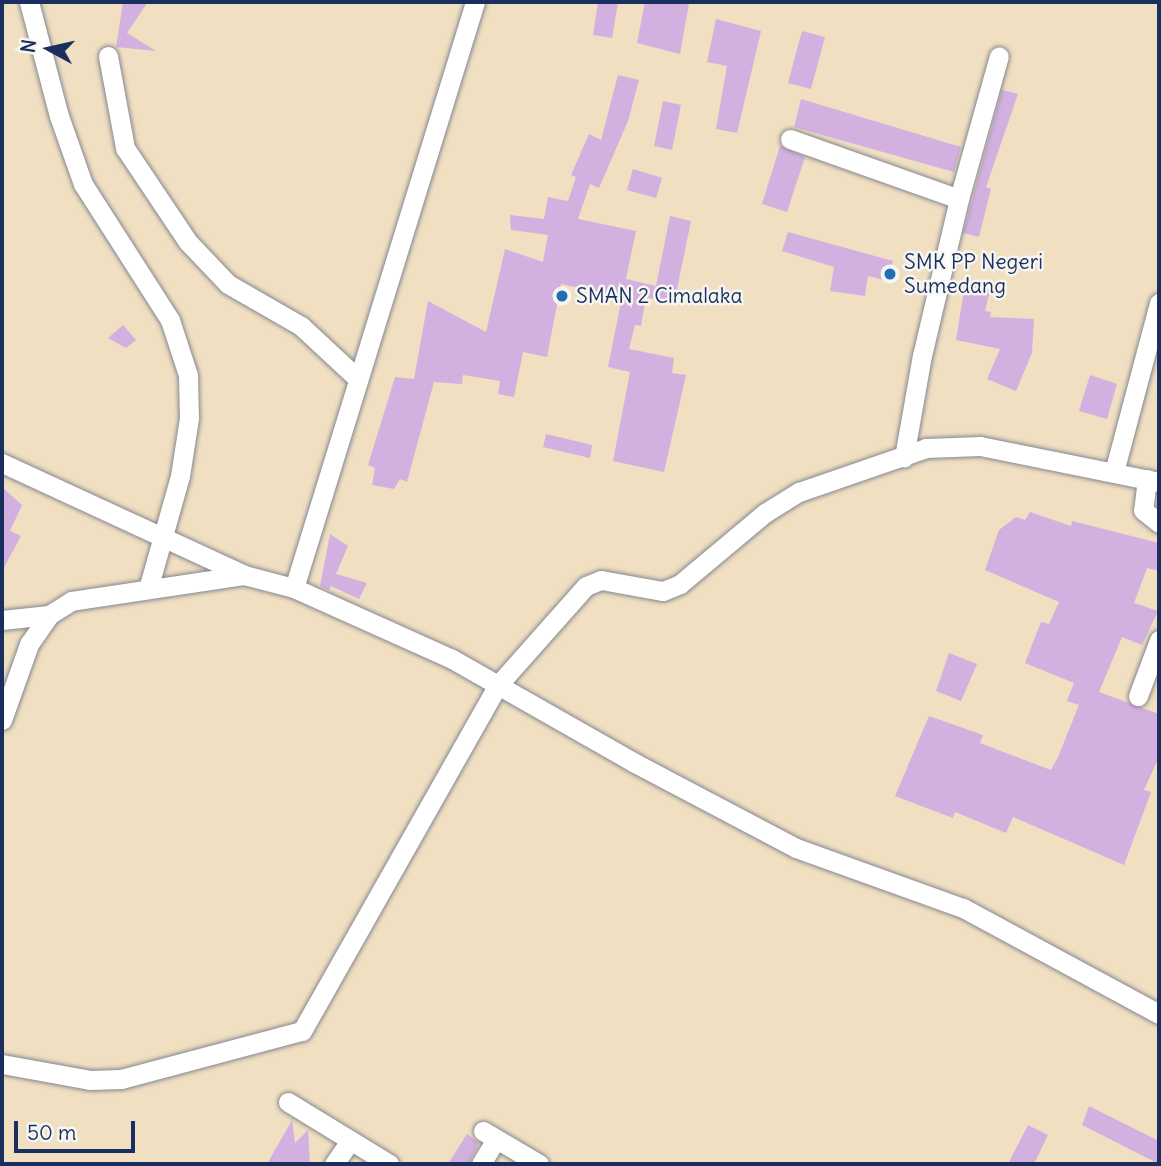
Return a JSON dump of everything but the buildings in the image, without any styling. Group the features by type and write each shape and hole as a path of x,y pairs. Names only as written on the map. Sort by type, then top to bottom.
{"street":[{"path":"29,2 59,116 83,184 170,320 188,375 189,418 165,538 148,589"},
{"path":"295,588 475,2"},
{"path":"108,56 125,148 188,242 228,284 301,326 358,379"},
{"path":"904,457 922,355 959,198 999,56"},
{"path":"790,139 959,198"},
{"path":"1114,472 1159,303"},
{"path":"2,1064 90,1080 121,1079 302,1031 498,685 586,586 601,580 663,591 680,584 799,492 940,446 980,446 1153,481 1143,510 1159,523"},
{"path":"2,463 244,575 295,588 440,653 796,848 963,908 1159,1014"},
{"path":"2,620 48,615 71,601 244,575"},
{"path":"2,720 29,644 48,615"},
{"path":"1138,696 1159,640"},
{"path":"288,1102 389,1164"},
{"path":"481,1164 489,1135 539,1164"},
{"path":"334,1164 351,1140"}],"place":[{"name":"SMK PP Negeri Sumedang","path":"890,274"},
{"name":"SMAN 2 Cimalaka","path":"562,296"}]}
